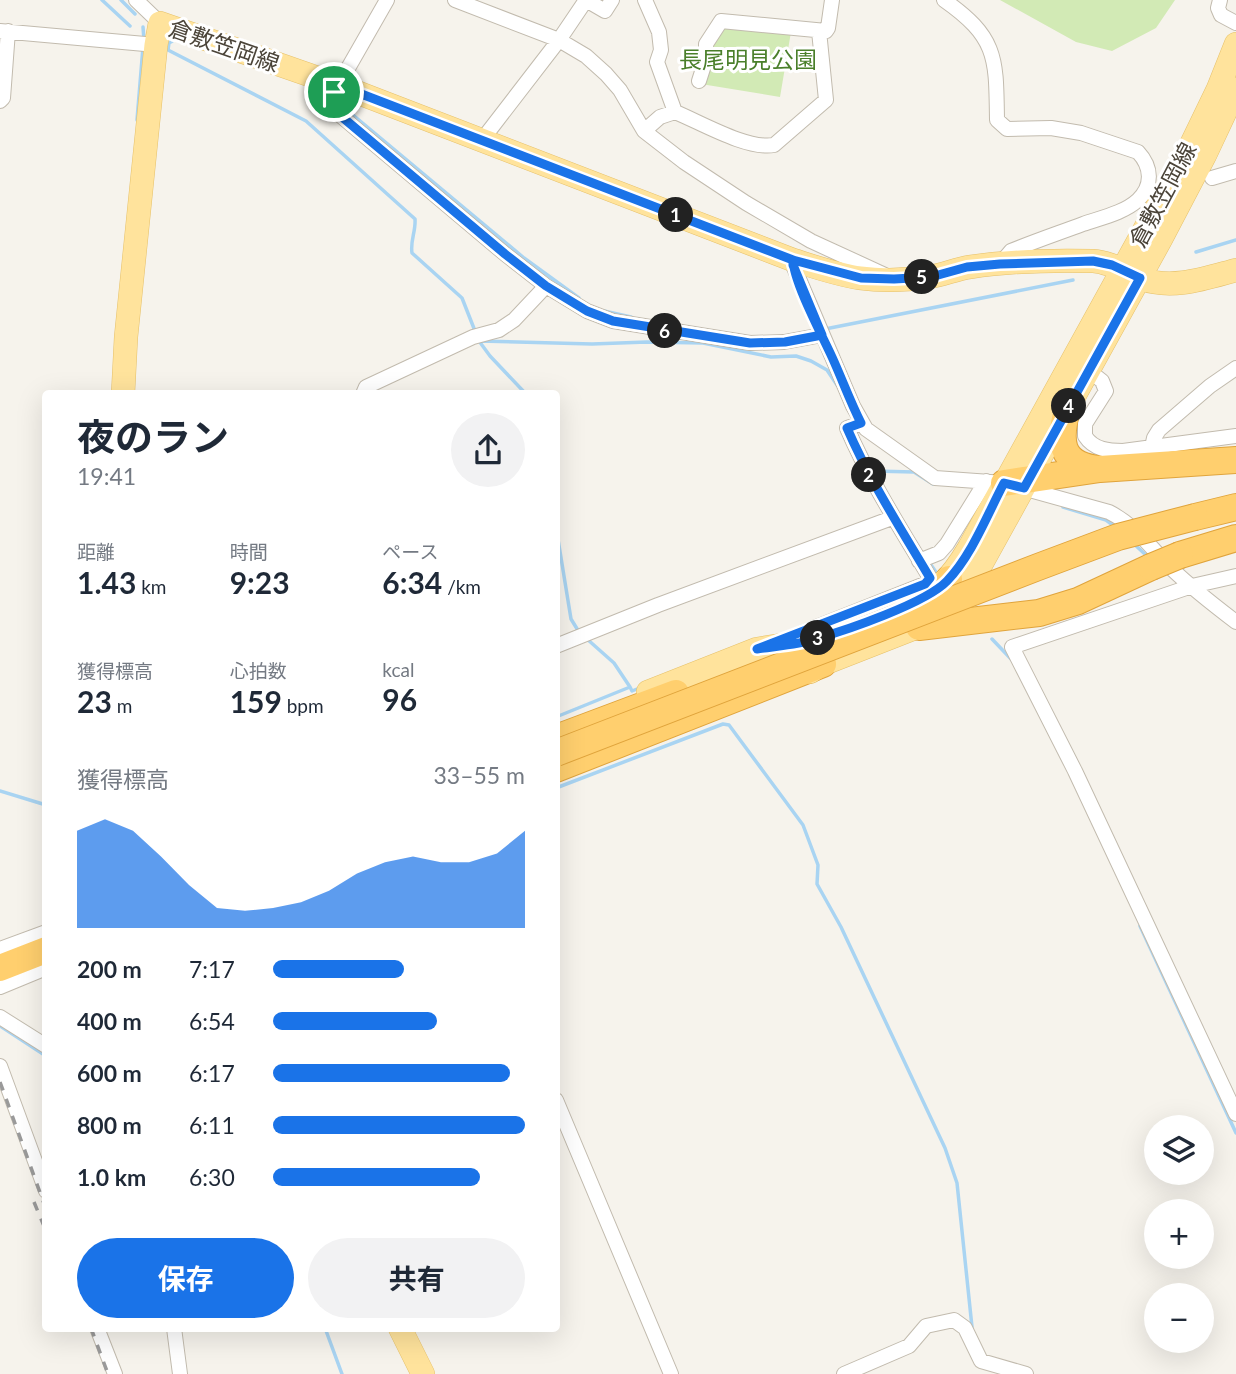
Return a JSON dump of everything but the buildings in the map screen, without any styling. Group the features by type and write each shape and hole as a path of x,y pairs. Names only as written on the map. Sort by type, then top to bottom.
{"highway":[{"path":"1068,407 1062,432 1064,449 1074,462 1100,469"},
{"path":"1011,483 1100,469 1236,460"},
{"path":"560,751 1084,550 1131,534 1236,508"},
{"path":"1195,517 1236,514"},
{"path":"919,627 1020,617 1058,608 1180,555 1236,538"},
{"path":"949,579 947,596 951,608 964,618 975,621"},
{"path":"560,736 654,701 818,652"},
{"path":"560,767 664,728 818,652"},
{"path":"0,968 42,952"}],"main road":[{"name":"倉敷笠岡線","path":"123,390 151,38 482,140 793,260 861,278 931,277 967,267 1093,261 1103,262 1131,274"},
{"name":"倉敷笠岡線","path":"1131,274 1205,118 1236,44"},
{"name":"倉敷笠岡線","path":"1131,274 1205,155 1236,89"},
{"path":"1131,274 1157,283 1175,283 1236,270"},
{"path":"560,725 757,649 818,652 919,627 951,608 972,581 1011,483 1068,407 1088,370 1131,274"},
{"path":"560,778 769,698 818,652 939,588 949,579 1011,483 1131,274"},
{"path":"402,1332 423,1374"}],"street":[{"path":"0,101 3,99 4,31 151,38 136,0"},
{"path":"387,0 329,106 505,254 547,280 587,311 613,321 655,323 750,343 785,342 819,329"},
{"path":"455,0 559,40 586,56 620,90 644,131 684,162 811,242 894,279"},
{"path":"482,140 559,40 586,0 605,11 612,0"},
{"path":"645,0 659,32 661,50 657,62 675,112"},
{"path":"699,81 706,60 706,44 721,21 826,31 832,0"},
{"path":"944,0 980,30 992,51 996,71 997,120 1007,129 1051,128 1081,132 1138,152 1149,169 1149,181 1138,200 1116,212 1011,251 1000,264"},
{"path":"1220,0 1218,8 1221,15 1236,23"},
{"path":"644,131 660,117 675,112 730,136 767,146 774,145 826,100 819,31"},
{"path":"1212,178 1236,171"},
{"path":"793,260 856,424 935,478 1011,483 1109,512 1122,519 1187,588 1236,622"},
{"path":"365,390 366,387 477,336 499,330 514,320 547,280"},
{"path":"1152,447 1158,430 1236,368"},
{"path":"1088,370 1102,381 1106,391 1084,424 1083,430 1088,442 1112,451 1236,436"},
{"path":"757,649 925,584 930,578 925,559 892,518 859,455 847,428 856,424"},
{"path":"925,559 939,553 1011,483"},
{"path":"560,644 892,518"},
{"path":"1236,576 1187,588 1012,647 1075,771 1236,1114"},
{"path":"0,949 42,933"},
{"path":"0,987 42,970"},
{"path":"0,1017 42,1043"},
{"path":"0,1066 42,1180"},
{"path":"560,1110 671,1374"},
{"path":"844,1374 909,1346 926,1326 954,1320 965,1328 981,1361 1026,1374"},
{"path":"99,1332 115,1374"},
{"path":"175,1332 180,1374"}],"green space":[{"path":"1000,0 1175,0 1156,28 1112,51 1076,42"},
{"name":"長尾明見公園","path":"724,26 791,32 780,97 701,84 712,42"}],"waterway":[{"path":"102,0 130,26"},
{"path":"121,0 135,14"},
{"path":"143,27 144,40"},
{"path":"176,39 169,43 168,50 306,121 415,219 412,253 462,298 475,331"},
{"path":"137,120 143,47"},
{"path":"335,100 524,258 579,298"},
{"path":"1196,252 1236,240"},
{"path":"825,329 1073,280"},
{"path":"604,311 631,317"},
{"path":"479,341 703,343 771,357 796,356 827,370 837,385"},
{"path":"479,341 522,390"},
{"path":"873,471 914,472 933,484"},
{"path":"1063,507 1106,520 1114,526"},
{"path":"1133,543 1148,557"},
{"path":"560,552 571,619 579,632"},
{"path":"929,562 938,575"},
{"path":"780,635 812,622"},
{"path":"587,639 614,663 630,687"},
{"path":"992,639 1012,660"},
{"path":"560,715 630,687 632,691 642,687"},
{"path":"560,786 723,724 729,725 803,825 818,865 817,884 841,927 945,1148 957,1183 972,1327"},
{"path":"0,791 42,804"},
{"path":"1140,926 1236,1133"},
{"path":"0,1026 42,1053"},
{"path":"326,1332 342,1374"}],"railway":[{"path":"0,1082 42,1198"},
{"path":"34,1202 42,1221"},
{"path":"92,1332 108,1374"}],"route":[{"path":"334,92 329,106 505,254 546,286 587,311 613,321 750,343 785,342 822,335 793,260 861,278 894,279 931,277 967,267 1000,264 1093,261 1112,265 1140,278 1024,488 1004,483 949,579 920,600 813,640 757,649 925,584 930,578 892,518 847,428 861,423 822,335 816,323 793,260 338,85 334,92"}]}
